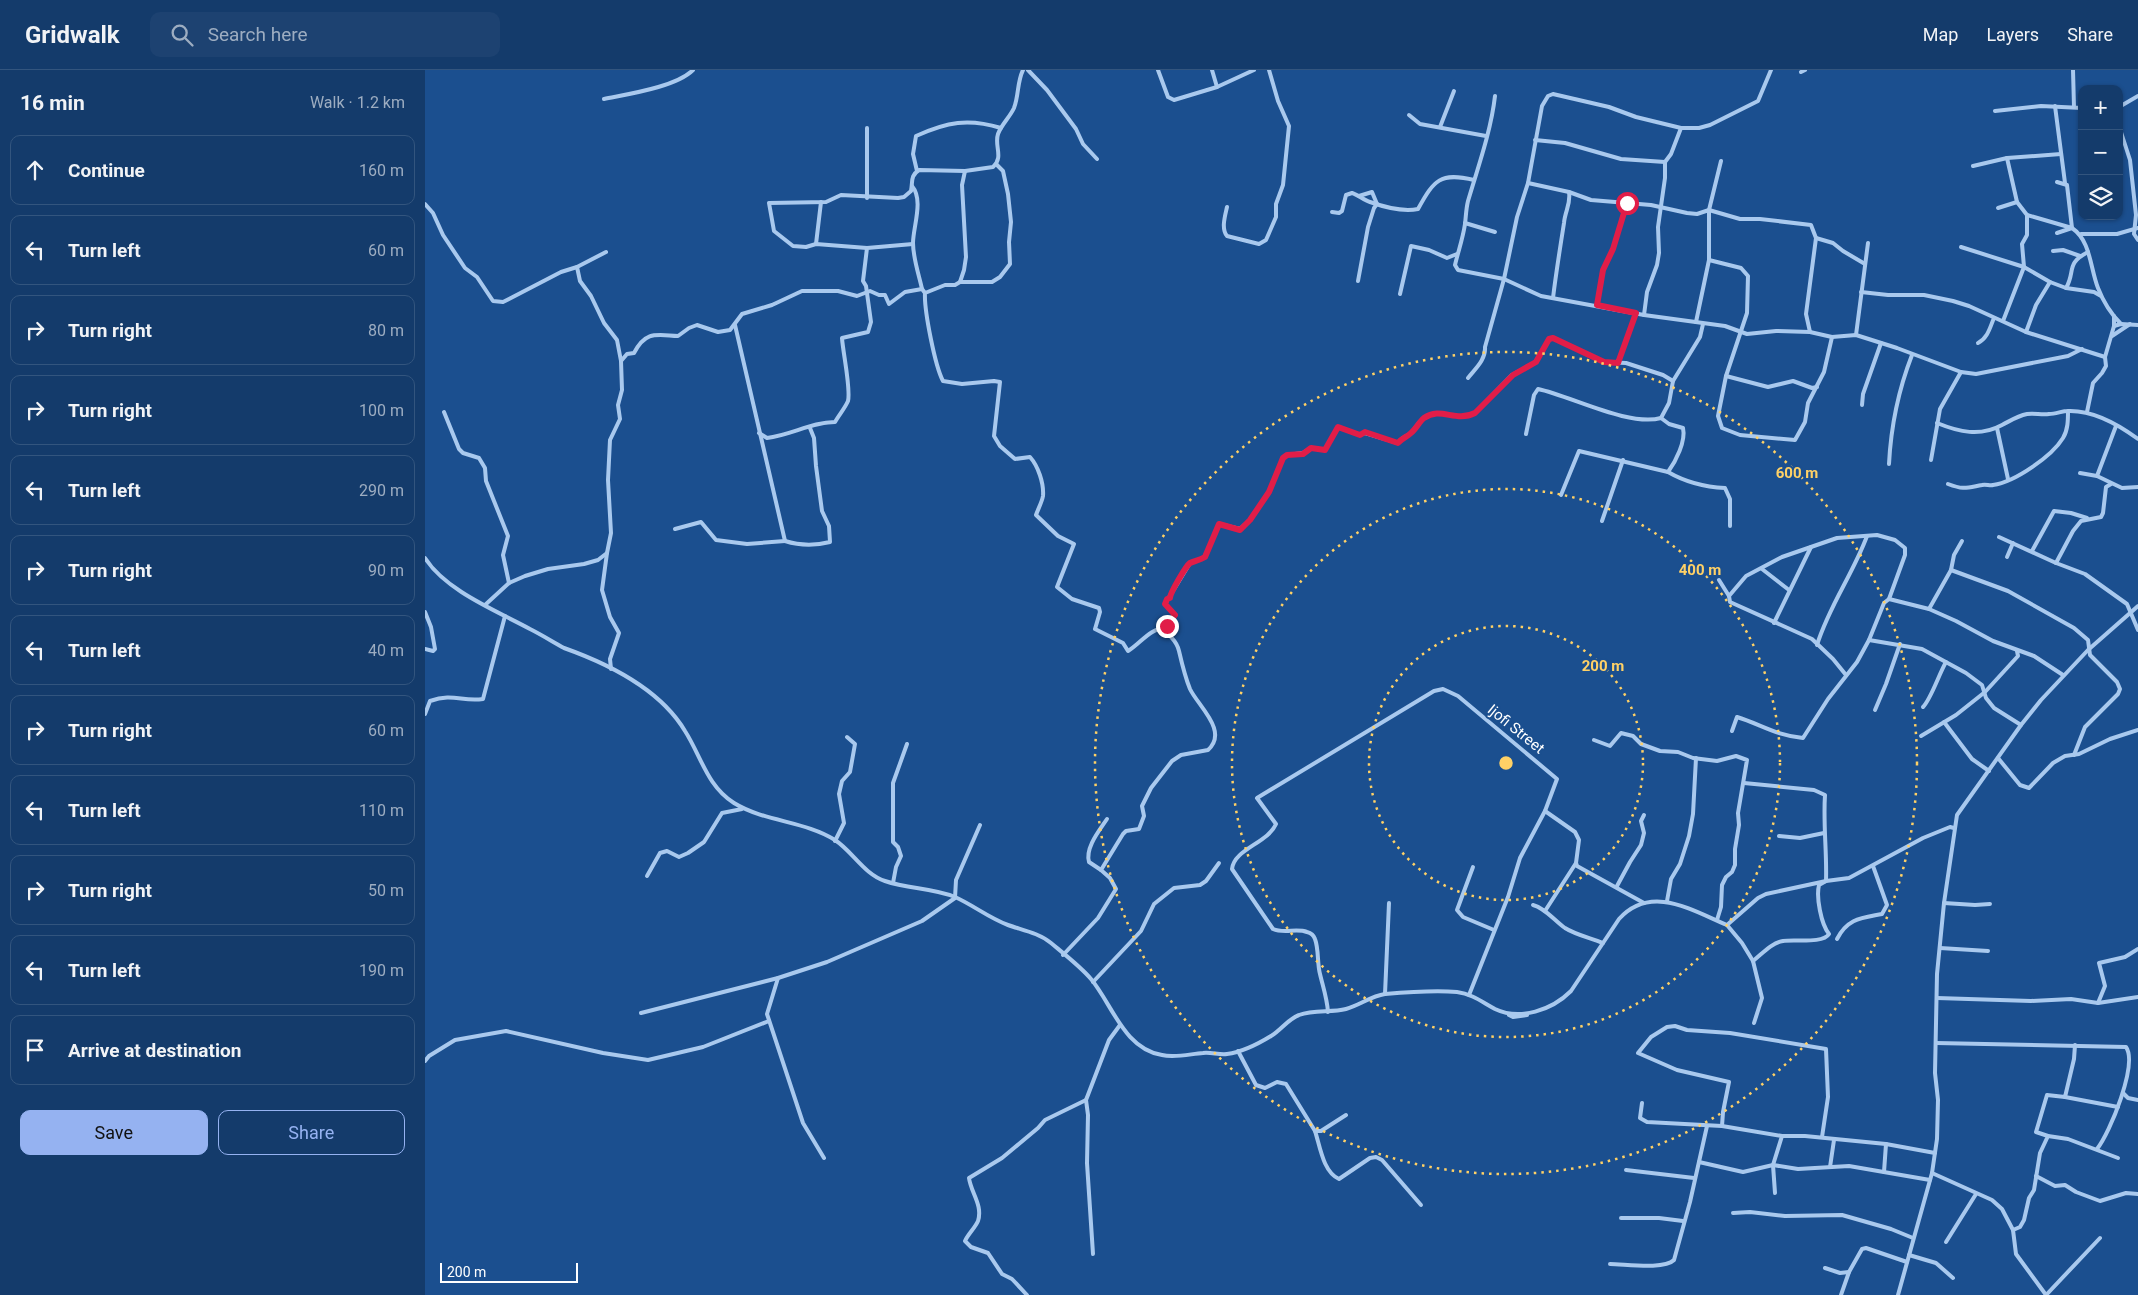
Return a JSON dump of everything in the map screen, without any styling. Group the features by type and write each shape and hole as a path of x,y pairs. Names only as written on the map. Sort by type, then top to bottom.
{"street":[{"path":"604,99 640,93 681,77 693,70"},
{"path":"913,244 867,248 815,244 806,247 793,246 773,231 769,203 821,202 841,196 867,198 904,197 911,191 912,178 917,172 927,169 965,171 987,168 996,164 999,154 997,141 1001,128 1013,108 1023,70"},
{"path":"1028,70 1047,90 1076,129 1083,144 1097,159"},
{"path":"1158,70 1167,97 1174,100 1217,87 1254,70"},
{"path":"1212,70 1217,87"},
{"path":"1227,208 1224,228 1227,236 1259,244 1266,240 1276,217 1276,204 1283,185 1289,126 1278,101 1269,70"},
{"path":"1468,378 1481,362 1504,279 1517,216 1528,183 1542,106 1549,96 1553,94 1681,128 1699,128 1711,125 1758,101 1771,70"},
{"path":"2073,70 2074,107"},
{"path":"1440,127 1454,91"},
{"path":"1495,96 1493,114 1485,136 1475,180 1467,204 1465,223 1455,266 1458,270 1504,279 1541,296 1645,315 1725,326 1747,334 1776,331 1810,332 1832,337 1856,335 1961,372 1976,374 2068,356 2082,349"},
{"path":"2123,105 2138,96"},
{"path":"1995,111 2041,106 2078,108"},
{"path":"2055,106 2073,228"},
{"path":"1409,116 1420,124 1485,136"},
{"path":"917,172 913,154 917,136 947,124 979,122 1001,128"},
{"path":"867,128 867,198"},
{"path":"1645,315 1647,292 1657,265 1660,206 1665,178 1665,162 1671,154 1681,128"},
{"path":"2120,130 2130,160 2136,215 2134,234 2138,240"},
{"path":"1535,140 1565,143 1621,159 1665,162"},
{"path":"1973,166 2007,158 2061,154"},
{"path":"2007,158 2017,202 2027,215 2073,228 2081,234 2101,296 2121,324"},
{"path":"1696,322 1709,260 1709,210 1721,161"},
{"path":"785,541 764,447 758,432 735,325 737,318 742,314 771,305 802,291 838,291 857,296 866,292 885,295 889,304 905,292 923,291 945,285 955,285 960,282 992,282 1000,277 1010,264 1009,242 1011,222 1003,171 996,164"},
{"path":"960,282 966,257 962,195 965,171"},
{"path":"1332,212 1339,213 1343,211 1347,194 1352,193 1377,204 1412,211 1418,209 1422,199 1440,179 1445,177 1462,177 1475,180"},
{"path":"2057,182 2065,183"},
{"path":"1528,183 1569,192 1591,200 1660,206 1697,214 1709,210 1741,219 1811,225 1816,238 1806,314 1810,332"},
{"path":"912,186 916,190 917,207 913,244 939,373 943,381 962,384 1000,382 994,436 1000,446 1015,459 1030,457 1034,462 1039,471 1043,496 1036,515 1058,536 1074,544 1057,587 1072,599 1099,608 1100,612 1095,629 1123,642 1128,651 1141,639 1158,628 1167,628"},
{"path":"1359,196 1370,192 1373,193 1377,204"},
{"path":"1553,298 1563,239 1564,221 1571,202 1569,192"},
{"path":"815,244 821,202"},
{"path":"1998,208 2017,202"},
{"path":"1597,305 1603,270 1613,249 1627,203"},
{"path":"425,204 433,213 443,235 457,257 465,268 477,277 493,302 503,302 561,272 577,267 606,252"},
{"path":"1358,282 1368,226 1377,204"},
{"path":"2003,321 2024,267 2022,244 2027,235 2027,215"},
{"path":"1465,223 1495,232"},
{"path":"2057,233 2073,228"},
{"path":"2081,234 2117,234 2136,228"},
{"path":"1816,238 1833,243 1865,264"},
{"path":"1856,335 1868,243"},
{"path":"1400,294 1411,246 1429,250 1447,258 1457,254"},
{"path":"1961,246 2024,267 2050,282 2066,288 2094,292 2101,296"},
{"path":"758,432 767,438 783,436 810,428 821,422 835,422 847,403 850,391 841,338 867,332 871,322 863,281 867,248"},
{"path":"2053,251 2063,250 2080,256"},
{"path":"2066,288 2070,280 2072,264 2080,256 2088,252"},
{"path":"1709,260 1741,268 1748,276 1747,313 1726,376 1718,416 1722,428 1740,435 1795,440 1805,422 1808,403 1824,372 1832,337"},
{"path":"577,267 580,281 591,296 604,323 617,340 621,361 622,390 618,405 620,419 610,440 611,451 608,480 611,533 602,590 610,617 619,633 610,659 611,669"},
{"path":"2027,332 2037,305 2050,282"},
{"path":"2094,292 2097,286"},
{"path":"1861,292 1888,295 1924,295 1969,306 2027,332 2105,357"},
{"path":"1618,363 1636,313"},
{"path":"2087,412 2093,383 2106,366 2105,357 2112,336 2114,316"},
{"path":"1978,343 1983,341 1987,335 1994,318"},
{"path":"2114,326 2121,324 2138,325 2138,318"},
{"path":"1661,418 1669,402 1673,381 1700,337 1703,324"},
{"path":"2112,336 2130,324"},
{"path":"621,361 627,354 634,353 637,347 650,336 663,334 678,336 697,325 718,332 730,330 735,325"},
{"path":"1101,870 1123,834 1126,831 1139,829 1144,816 1142,806 1164,769 1181,755 1208,750 1214,742 1213,723 1191,690 1179,651 1167,633 1167,628 1175,615 1165,604 1190,563 1205,557 1219,524 1240,530 1250,520 1269,492 1273,478 1281,466 1283,458 1287,455 1303,454 1311,448 1325,450 1338,427 1360,435 1365,432 1398,443 1411,433 1425,417 1444,413 1461,418 1467,417 1475,413 1513,375 1536,362 1549,339 1553,338 1604,362 1626,362 1663,375 1673,381"},
{"path":"1862,405 1863,394 1881,343"},
{"path":"1889,464 1891,429 1896,403 1912,355"},
{"path":"1931,460 1940,409 1961,372"},
{"path":"1726,376 1768,387 1793,382 1812,388 1817,387"},
{"path":"1526,434 1534,395 1538,389 1617,414 1651,420 1661,418 1669,424 1683,428 1685,435 1673,466 1668,472"},
{"path":"1937,423 1967,433 1984,432 2027,414 2049,414 2068,411 2087,412 2138,439"},
{"path":"1948,484 1960,489 1968,489 1984,484 1993,486 2042,460 2063,438 2069,420 2068,411"},
{"path":"444,412 459,449 463,453 479,458 485,468 487,481 508,536 503,555 509,583"},
{"path":"2097,476 2116,426"},
{"path":"675,529 701,522 716,540 747,544 785,541 798,546 830,542 829,526 822,511 814,438 810,428"},
{"path":"1997,428 2008,479"},
{"path":"1561,496 1579,451 1668,472 1681,480 1705,487 1725,488 1730,499 1730,526"},
{"path":"1601,521 1623,460"},
{"path":"2080,473 2097,476 2122,488 2138,487"},
{"path":"2032,551 2054,512 2071,513 2087,518 2101,517 2106,488 2111,484"},
{"path":"2055,563 2073,531 2081,521 2087,518"},
{"path":"1817,645 1841,587 1858,561 1867,536"},
{"path":"1729,596 1747,576 1782,557 1837,538 1877,536 1895,540 1905,548 1905,555 1889,599 1880,612 1869,640 1857,662 1803,738 1768,730 1737,717 1732,731"},
{"path":"1999,537 2055,563 2085,574 2102,585 2127,604 2138,630"},
{"path":"1929,609 1951,570 1954,555 1962,541"},
{"path":"2007,557 2013,543"},
{"path":"1774,623 1811,547"},
{"path":"485,605 509,583 547,569 569,567 598,560 607,553"},
{"path":"426,561 461,591 485,605 564,648 641,685 683,726 694,745 707,775 717,789 744,808 817,832 835,841 868,872 883,881 940,892 1005,924 1041,936 1093,982 1119,1025 1137,1042 1152,1052 1163,1056 1206,1052 1226,1054 1238,1051 1274,1034 1287,1022 1301,1014 1344,1010 1363,1000 1385,994 1445,992 1469,995 1513,1014 1540,1010 1564,998 1571,991 1627,911 1644,903 1667,901 1727,924 1742,943 1753,961 1762,998 1754,1023"},
{"path":"1762,569 1789,590"},
{"path":"1951,570 2008,591 2074,628 2088,640 2090,655 2117,682 2120,689 2118,694 2085,727 2074,755"},
{"path":"1719,580 1729,596 1730,602 1774,623 1794,630 1812,640 1833,658 1846,675"},
{"path":"1889,599 1929,609 2017,651 2033,656 2063,675"},
{"path":"1898,1295 1932,1173 1935,1152 1938,1100 1937,998 1940,948 1944,903 1957,815 2021,725 2063,675 2129,612 2138,606"},
{"path":"425,612 435,650 425,649"},
{"path":"425,714 430,701 447,696 473,700 483,699 505,616"},
{"path":"1869,640 1900,644 1922,650 1946,662 1982,685 1986,698 1995,708 2021,725"},
{"path":"1875,710 1900,644"},
{"path":"1921,736 1985,692 2018,656 2017,651"},
{"path":"1923,707 1930,700 1931,690 1946,662"},
{"name":"Ijofi Street","path":"1328,1012 1327,996 1320,974 1316,941 1313,936 1309,932 1278,932 1273,929 1232,869 1232,864 1239,856 1267,835 1275,824 1257,798 1434,691 1443,689 1458,696 1557,779 1545,811 1520,858 1508,897 1469,995"},
{"path":"1944,722 1972,758 1989,771"},
{"path":"1998,758 2020,785 2029,788 2053,763 2065,756 2091,749 2110,739 2138,730"},
{"path":"1593,740 1610,746 1621,732 1633,736 1641,744 1660,751 1678,752 1696,758 1717,761 1736,756 1747,760 1738,813 1739,825 1735,849 1735,864 1732,872 1726,877 1722,885 1721,907 1717,920"},
{"path":"835,841 844,823 839,794 842,781 850,772 855,751 855,744 847,737"},
{"path":"893,883 896,867 901,856 893,842 893,783 907,744"},
{"path":"1667,901 1671,879 1680,864 1689,836 1693,814 1696,758"},
{"path":"1744,783 1814,790 1824,793 1824,833 1827,857 1825,881"},
{"path":"647,876 660,853 667,852 684,856 704,842 722,813 736,808 744,808"},
{"path":"1545,811 1575,832 1579,840 1576,863 1545,911"},
{"path":"1617,886 1629,862 1641,845 1644,833 1641,821 1644,815"},
{"path":"1063,955 1098,918 1116,889 1110,878 1089,862 1087,856 1092,843 1107,819"},
{"path":"955,898 956,880 979,825"},
{"path":"1727,924 1758,898 1766,894 1825,881 1849,878 1923,838 1950,827 1954,828"},
{"path":"1779,836 1800,838 1824,833"},
{"path":"1093,982 1141,931 1154,904 1174,888 1200,885 1206,881 1219,863"},
{"path":"1576,863 1577,866 1617,886 1644,903"},
{"path":"1837,939 1851,922 1859,917 1882,914 1887,905 1873,866"},
{"path":"1473,867 1457,910 1463,917 1494,930"},
{"path":"1753,961 1774,944 1783,941 1807,941 1827,937 1829,934 1821,920 1818,891 1819,885 1825,881"},
{"path":"641,1013 778,978 827,962 922,921 955,898"},
{"path":"1385,994 1389,903"},
{"path":"1944,903 1975,906 1990,904"},
{"path":"1533,905 1545,911 1551,918 1568,929 1603,943"},
{"path":"1940,948 1988,951"},
{"path":"2098,1003 2105,986 2099,963 2125,957 2138,949"},
{"path":"778,978 767,1014 803,1123 824,1158"},
{"path":"1937,998 2031,1001 2071,999 2098,1003 2138,997"},
{"path":"425,1061 429,1056 455,1040 506,1031 603,1053 648,1060 703,1047 769,1021"},
{"path":"1093,1254 1087,1163 1088,1115 1086,1100 1109,1040 1119,1025"},
{"path":"1723,1126 1723,1112 1729,1082 1677,1070 1638,1053 1651,1037 1667,1027 1675,1026 1687,1030 1730,1033 1826,1049 1828,1097 1822,1137"},
{"path":"1936,1043 2126,1047 2129,1056 2123,1093 2105,1138 2097,1149"},
{"path":"2065,1096 2074,1059 2075,1046"},
{"path":"1238,1051 1256,1085 1265,1088 1277,1082 1286,1084 1315,1131 1326,1164 1335,1177 1339,1179 1370,1158 1375,1157 1382,1160 1421,1205"},
{"path":"2123,1093 2128,1098 2138,1100"},
{"path":"2118,1107 2065,1096 2047,1095 2036,1132 2068,1139 2118,1158"},
{"path":"1027,1295 1012,1279 1002,1274 987,1253 971,1247 965,1241 977,1222 979,1212 979,1204 970,1188 969,1178 1002,1158 1045,1120 1086,1100"},
{"path":"1642,1102 1640,1118 1642,1120 1723,1126 1782,1136 1822,1137 1935,1152"},
{"path":"1315,1131 1321,1131 1346,1115"},
{"path":"1610,1264 1670,1264 1677,1254 1683,1221 1690,1202 1707,1126"},
{"path":"1775,1193 1773,1165 1782,1136"},
{"path":"2013,1230 2020,1227 2024,1220 2040,1153 2048,1136"},
{"path":"1830,1167 1834,1140"},
{"path":"1883,1172 1886,1144"},
{"path":"1699,1162 1743,1172 1773,1165 1798,1169 1849,1166 1867,1167 1883,1172 1930,1180"},
{"path":"1626,1170 1694,1178"},
{"path":"1932,1173 1992,1200 2001,1209 2013,1230 2016,1254 2047,1295 2100,1238"},
{"path":"2036,1176 2055,1186 2065,1185 2076,1192 2100,1201 2126,1193 2138,1194"},
{"path":"1946,1242 1976,1194"},
{"path":"1733,1213 1750,1212 1785,1216 1841,1215 1891,1229 1913,1238"},
{"path":"1621,1218 1659,1218 1683,1221"},
{"path":"1841,1295 1858,1254 1866,1248 1907,1262"},
{"path":"1909,1255 1936,1263 1953,1278"},
{"path":"1825,1268 1840,1273 1849,1272"}],"route":[{"path":"1167,626 1175,615 1165,604 1182,574 1190,563 1197,562 1205,557 1212,535 1219,524 1240,530 1250,520 1269,492 1273,478 1281,466 1283,458 1287,455 1303,454 1311,448 1325,450 1338,427 1360,435 1365,432 1398,443 1411,433 1415,426 1425,417 1444,413 1461,418 1467,417 1475,413 1515,372 1536,362 1549,339 1558,339 1604,362 1618,363 1636,313 1597,305 1603,270 1613,249 1627,203"}]}
